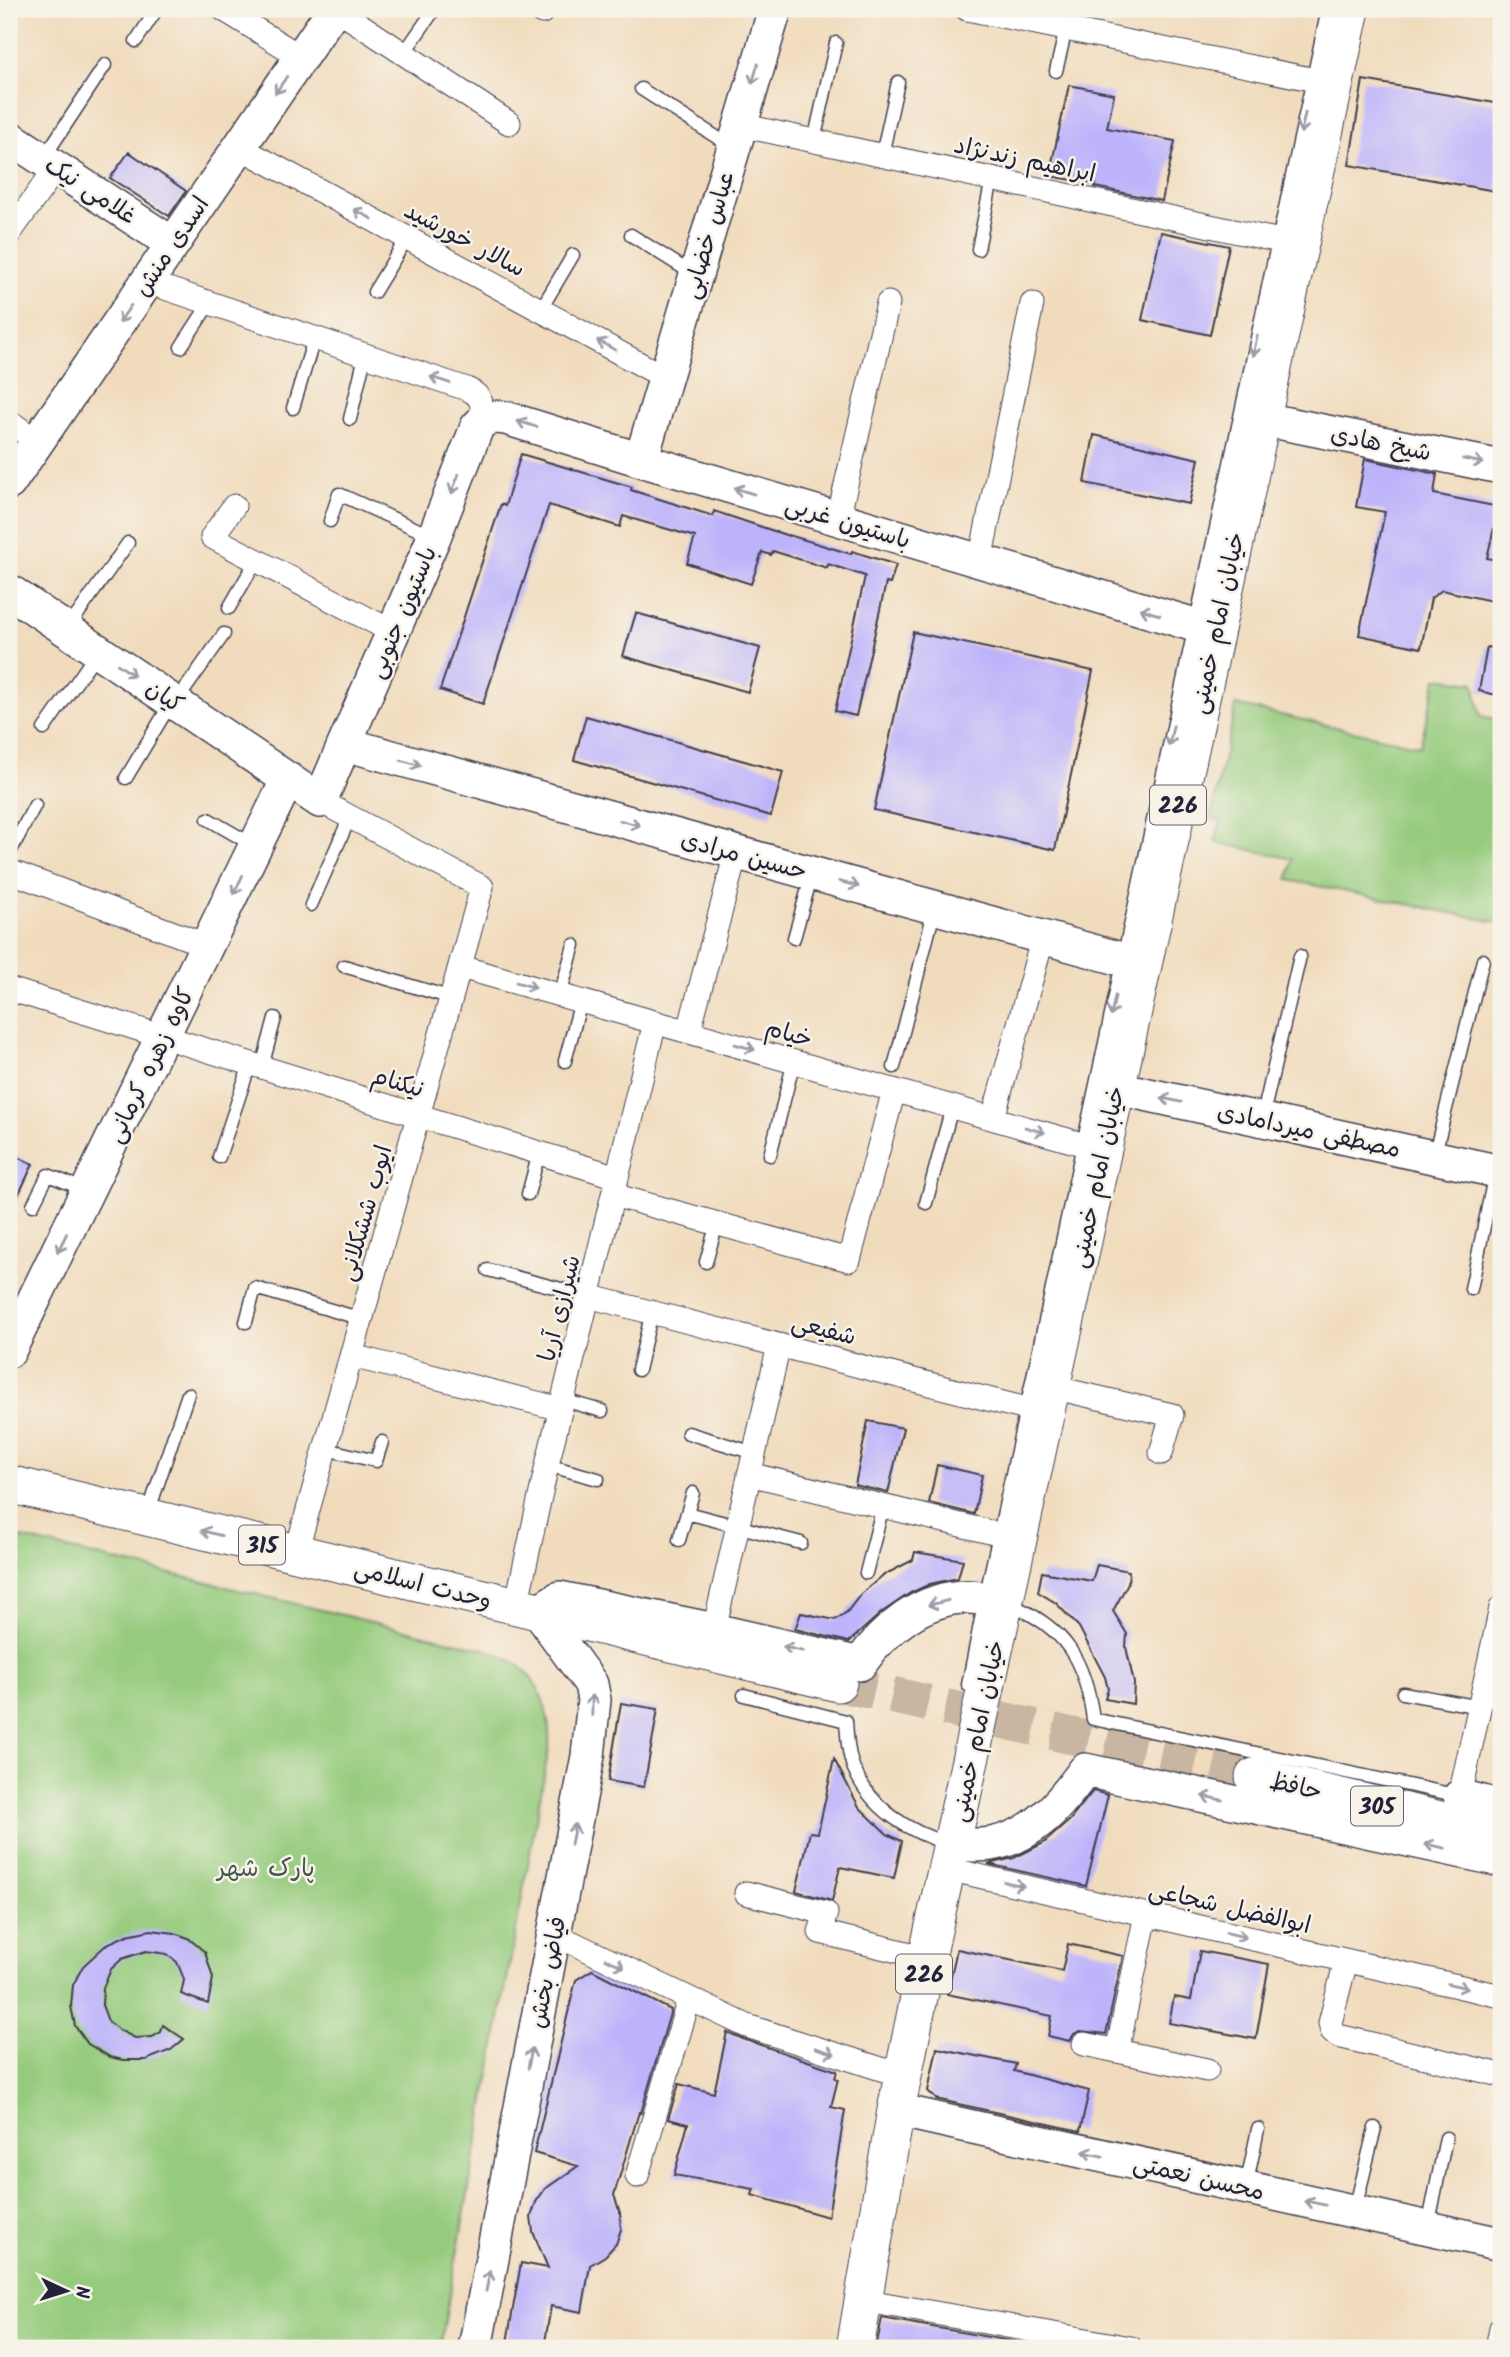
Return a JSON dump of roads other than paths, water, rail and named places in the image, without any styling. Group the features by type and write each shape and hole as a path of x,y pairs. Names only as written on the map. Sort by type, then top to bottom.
{"main road":[{"name":"خیابان امام خمینی","path":"855,2348 854,2292 900,2093 927,1958 941,1857 995,1601 1041,1403 1093,1147 1117,1088 1133,962 1205,628 1262,419 1289,243 1324,81 1351,9"},
{"name":"وحدت اسلامی","path":"9,1484 527,1609 849,1674"},
{"name":"حافظ","path":"1254,1777 1501,1834"}],"street":[{"path":"223,9 301,57"},
{"path":"335,9 509,123"},
{"name":"اسدی منش","path":"9,483 335,9"},
{"name":"عباس خضابی","path":"641,460 775,9"},
{"path":"967,9 1324,81"},
{"name":"ابراهیم زندنژاد","path":"737,136 814,141 1289,243"},
{"name":"غلامی نیک","path":"9,137 173,244"},
{"name":"سالار خورشید","path":"239,147 666,378"},
{"path":"9,234 50,163"},
{"path":"147,282 475,393 482,402 481,421"},
{"path":"838,519 888,303"},
{"path":"980,561 1032,304"},
{"name":"باستیون غربی","path":"481,421 492,417 506,418 1205,628"},
{"name":"شیخ هادی","path":"1262,419 1501,467"},
{"path":"9,421 37,442"},
{"name":"باستیون جنوبی","path":"320,801 481,421"},
{"path":"234,506 212,537 393,632"},
{"name":"کیان","path":"9,591 320,801"},
{"name":"حسین مرادی","path":"345,744 1133,962"},
{"name":"کاوه زهره کرمانی","path":"9,1350 288,779"},
{"path":"320,801 350,817"},
{"name":"ایوب ششکلانی","path":"296,1553 482,887 350,817"},
{"path":"691,1023 736,853"},
{"path":"9,871 208,946"},
{"path":"993,1118 1043,937"},
{"name":"خیام","path":"461,967 1093,1147"},
{"name":"نیکنام","path":"9,989 538,1153 615,1186 717,1223 849,1260 894,1090"},
{"name":"شیرازی آریا","path":"527,1609 547,1465 655,1022"},
{"name":"مصطفی میردامادی","path":"1117,1088 1499,1172"},
{"name":"شفیعی","path":"588,1296 779,1345 1041,1403 1172,1415 1161,1453"},
{"path":"714,1630 779,1345"},
{"path":"352,1356 562,1405"},
{"path":"751,1464 883,1506 1009,1536"},
{"path":"527,1609 559,1598 714,1630 849,1674 871,1647 896,1624 929,1605 965,1597 995,1601"},
{"name":"فیاض بخش","path":"475,2348 588,1756 594,1700 591,1684 527,1609"},
{"path":"1500,1623 1460,1796 1501,1807"},
{"name":"305","path":"941,1857 1015,1837 1031,1829 1063,1801 1085,1770 1501,1860"},
{"name":"ابوالفضل شجاعی","path":"941,1857 1146,1915 1501,1996"},
{"path":"746,1893 826,1913 820,1932 927,1958"},
{"path":"1117,2051 1146,1915"},
{"path":"554,1934 747,2026 900,2093"},
{"path":"1346,1961 1330,2023 1332,2031 1338,2036 1501,2075"},
{"path":"637,2176 689,1999"},
{"path":"1084,2044 1207,2070"},
{"name":"محسن نعمتی","path":"900,2093 1245,2188 1501,2244"},
{"path":"854,2292 1131,2348"},
{"path":"1497,2348 1501,2328"}],"lane":[{"path":"136,41 157,9"},
{"path":"1324,81 1328,9"},
{"path":"404,54 432,13"},
{"path":"1056,71 1066,29"},
{"path":"814,141 836,43"},
{"path":"50,163 104,65"},
{"path":"882,155 898,82"},
{"path":"640,89 737,136"},
{"path":"978,249 992,179"},
{"path":"631,235 696,276"},
{"path":"374,292 407,237"},
{"path":"1205,628 1289,243"},
{"path":"541,309 573,255"},
{"path":"181,347 209,304"},
{"path":"293,408 314,339"},
{"path":"350,419 366,356"},
{"path":"330,521 340,494 434,537"},
{"path":"67,630 128,542"},
{"path":"229,608 256,561"},
{"path":"126,778 174,702 224,634"},
{"path":"44,729 98,651"},
{"path":"9,854 35,805"},
{"path":"311,905 350,817"},
{"path":"208,818 256,846"},
{"path":"794,938 812,874"},
{"path":"894,1067 935,908"},
{"path":"565,1061 573,945"},
{"path":"1262,1119 1300,956"},
{"path":"1434,1157 1483,960"},
{"path":"1093,1147 1133,962"},
{"path":"344,966 452,998"},
{"path":"219,1157 275,1018"},
{"path":"770,1155 794,1062"},
{"path":"926,1203 953,1107"},
{"path":"528,1194 538,1153"},
{"path":"1471,1289 1499,1172"},
{"path":"33,1205 48,1175 88,1191"},
{"path":"706,1262 717,1223"},
{"path":"488,1270 588,1296"},
{"path":"246,1322 255,1287 362,1319"},
{"path":"638,1370 652,1312"},
{"path":"147,1517 188,1394"},
{"path":"562,1405 602,1411"},
{"path":"688,1433 751,1464"},
{"path":"326,1449 376,1461 382,1442"},
{"path":"547,1465 598,1479"},
{"path":"679,1540 693,1493"},
{"path":"866,1573 883,1506"},
{"path":"687,1513 801,1543"},
{"path":"966,1694 995,1601 1044,1622 1071,1650 1088,1686 1093,1718 1460,1796"},
{"path":"1403,1693 1480,1707"},
{"path":"744,1695 846,1721 848,1749 854,1769 874,1800 909,1828 927,1838 941,1857 854,2292"},
{"path":"1354,2212 1375,2128"},
{"path":"1245,2188 1258,2129"},
{"path":"1428,2228 1446,2138"}],"tunnel":[{"path":"838,1683 1254,1777"}],"park label":[{"name":"پارک شهر","path":"266,1868"}]}
